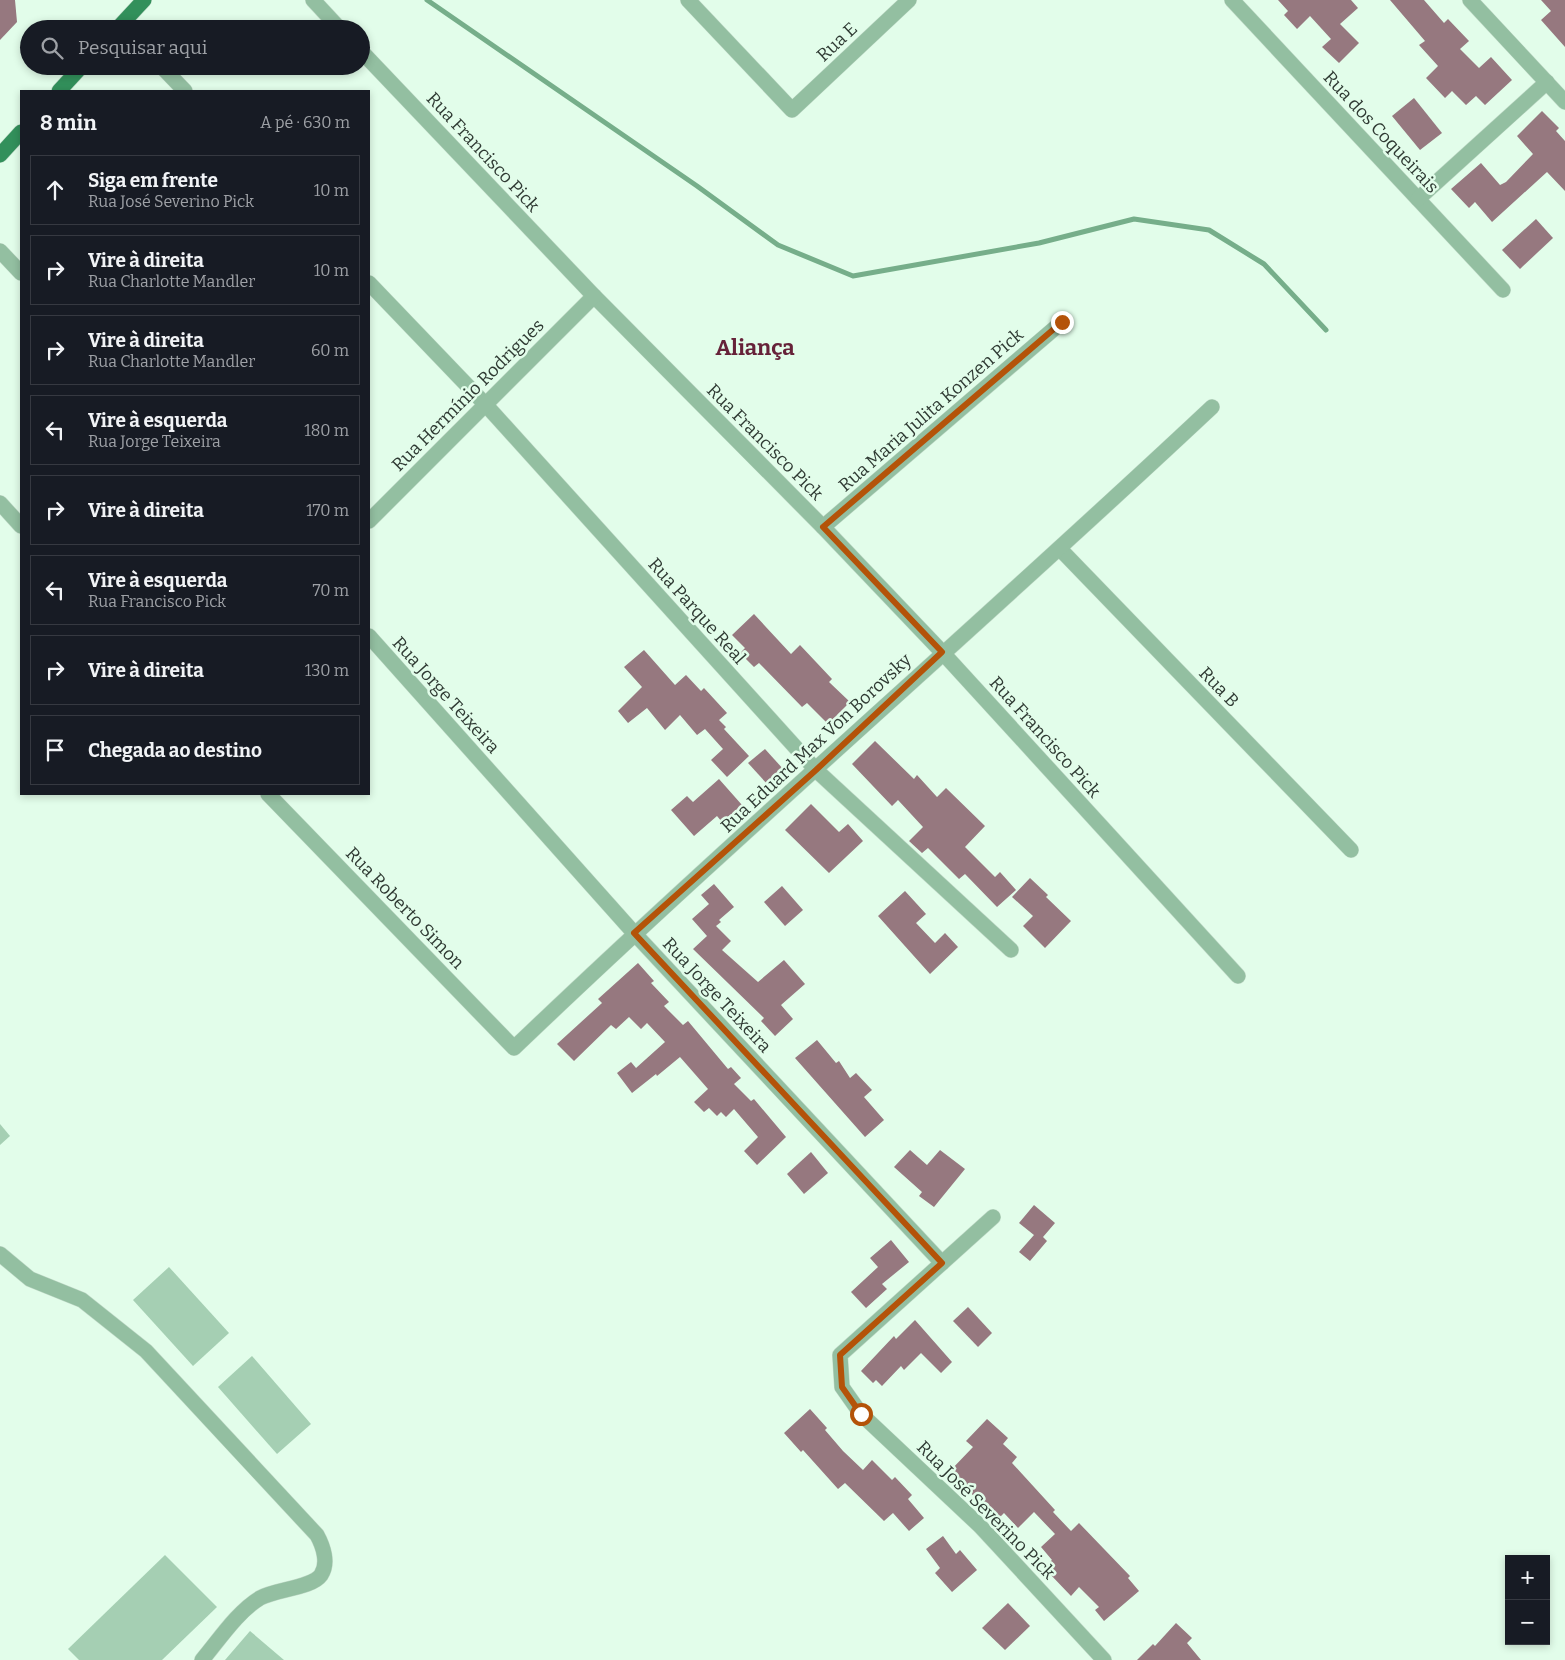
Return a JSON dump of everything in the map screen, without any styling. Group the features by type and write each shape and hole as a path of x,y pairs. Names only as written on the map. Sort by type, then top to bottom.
{"main road":[{"path":"127,20 144,0"},
{"path":"60,90 74,75"},
{"path":"0,154 20,133"}],"street":[{"path":"313,0 332,20"},
{"name":"Rua E","path":"688,0 792,110 909,0"},
{"name":"Rua dos Coqueirais","path":"1232,0 1504,290"},
{"path":"1470,0 1565,102"},
{"name":"Rua Francisco Pick","path":"370,60 594,296 823,527 942,652 1238,976"},
{"path":"170,75 184,90"},
{"path":"1418,199 1547,82"},
{"path":"0,251 20,272"},
{"name":"Rua Parque Real","path":"370,284 485,404 816,770 1012,950"},
{"name":"Rua Hermínio Rodrigues","path":"370,520 594,296"},
{"name":"Rua Maria Julita Konzen Pick","path":"823,527 1062,322"},
{"name":"Rua Eduard Max Von Borovsky","path":"514,1048 634,933 816,770 942,652 1060,549 1212,407"},
{"path":"0,502 20,525"},
{"name":"Rua B","path":"1060,549 1351,850"},
{"name":"Rua Jorge Teixeira","path":"370,637 634,933 942,1263"},
{"name":"Rua Roberto Simon","path":"269,795 514,1048"},
{"path":"942,1263 993,1217"},
{"path":"0,1254 30,1279 82,1300 146,1351 317,1535 324,1546 322,1574 315,1582 279,1590 260,1598 241,1615 202,1660"},
{"name":"Rua José Severino Pick","path":"942,1263 840,1355 842,1387 861,1414 980,1526 1104,1660"}],"green space":[{"path":"0,1124 10,1136 0,1145"},
{"path":"169,1267 229,1333 193,1366 133,1300"},
{"path":"252,1356 311,1424 277,1454 218,1387"},
{"path":"165,1555 217,1607 162,1660 79,1660 68,1649"},
{"path":"250,1631 284,1660 225,1660"}],"building":[{"path":"0,0 15,0 17,22 0,40"},
{"path":"1278,0 1351,0 1358,8 1340,24 1359,43 1339,63 1322,47 1331,39 1310,16 1297,29 1284,15 1288,11"},
{"path":"1390,0 1424,0 1444,23 1448,19 1469,41 1460,49 1479,68 1491,57 1512,80 1485,105 1476,96 1466,105 1452,91 1445,98 1426,78 1438,66 1419,45 1425,41"},
{"path":"1541,0 1565,0 1565,47 1541,20 1551,11"},
{"path":"1414,98 1442,133 1420,150 1392,116"},
{"path":"1542,111 1559,128 1556,131 1565,141 1565,191 1547,172 1492,222 1475,202 1469,208 1451,189 1481,163 1500,185 1506,182 1533,154 1517,136"},
{"path":"1536,219 1553,238 1520,269 1502,250"},
{"path":"754,614 791,654 800,645 832,679 829,682 850,702 828,724 807,703 802,707 759,663 754,667 740,653 745,648 732,635"},
{"path":"644,650 675,685 686,675 701,691 704,688 727,713 719,720 726,727 724,729 749,756 727,777 711,760 723,749 705,729 697,735 680,715 665,730 647,708 628,723 618,711 642,687 624,667"},
{"path":"875,741 914,779 917,775 937,797 946,788 985,826 965,847 995,877 1000,872 1016,890 997,907 965,874 959,879 928,848 922,853 909,841 923,827 898,800 892,806 852,764"},
{"path":"765,749 784,770 768,785 748,763"},
{"path":"719,779 742,805 722,822 717,816 694,836 671,810 687,796 693,802"},
{"path":"811,804 839,832 848,824 863,841 829,873 785,830"},
{"path":"1030,878 1048,895 1046,897 1071,921 1045,948 1023,926 1033,916 1012,897"},
{"path":"714,884 734,907 719,920 721,922 716,926 731,941 722,950 758,982 784,960 805,984 781,1005 793,1019 775,1036 761,1021 764,1018 693,949 707,936 692,919 709,904 701,895"},
{"path":"782,886 803,910 785,926 764,902"},
{"path":"905,891 926,914 916,923 935,943 945,933 958,947 930,974 878,916"},
{"path":"638,963 654,981 651,983 669,1002 664,1006 683,1025 688,1021 728,1069 731,1067 741,1078 734,1084 751,1101 754,1099 786,1137 757,1165 744,1151 758,1137 734,1109 726,1117 721,1112 717,1116 709,1108 704,1112 694,1102 708,1089 680,1057 632,1093 617,1073 631,1062 636,1068 665,1042 647,1023 641,1029 629,1017 616,1029 611,1025 574,1061 557,1044 602,1003 598,999"},
{"path":"817,1040 836,1063 839,1061 850,1078 856,1073 872,1090 864,1097 884,1120 865,1137 795,1058"},
{"path":"910,1150 927,1165 940,1150 965,1169 934,1207 919,1196 922,1192 894,1167"},
{"path":"811,1152 828,1173 804,1194 787,1174"},
{"path":"1034,1205 1055,1223 1043,1237 1047,1241 1030,1261 1019,1252 1034,1235 1019,1223"},
{"path":"891,1240 909,1262 882,1284 887,1289 866,1308 851,1292 878,1267 870,1258"},
{"path":"968,1307 992,1333 978,1347 953,1321"},
{"path":"915,1320 952,1362 941,1373 921,1353 904,1370 901,1366 882,1386 876,1380 873,1383 861,1371 894,1336 896,1339"},
{"path":"810,1409 827,1428 825,1430 843,1451 863,1470 872,1460 892,1480 895,1477 912,1495 908,1499 924,1518 909,1531 893,1513 884,1521 845,1483 838,1489 803,1450 801,1452 784,1433"},
{"path":"987,1419 1008,1438 1003,1444 1017,1457 1012,1463 1055,1510 1053,1512 1071,1531 1079,1523 1130,1576 1128,1578 1139,1591 1104,1621 1095,1610 1099,1607 1079,1587 1071,1596 1049,1573 1052,1570 1046,1565 1052,1560 1041,1547 1055,1534 1034,1512 1018,1528 1004,1513 994,1523 976,1505 980,1502 949,1472 973,1447 966,1441"},
{"path":"943,1536 956,1554 960,1550 977,1570 952,1592 935,1573 940,1568 926,1549"},
{"path":"1008,1603 1030,1626 1005,1650 982,1628"},
{"path":"1176,1623 1192,1638 1187,1643 1201,1660 1137,1660 1153,1644 1155,1646"}],"waterway":[{"path":"427,0 697,186 778,245 853,276 1039,243 1134,219 1209,230 1264,264 1326,330"}],"district":[{"name":"Aliança","path":"755,347"}],"route":[{"path":"861,1414 842,1387 840,1355 942,1263 634,933 816,770 942,652 823,527 1062,322"}]}
